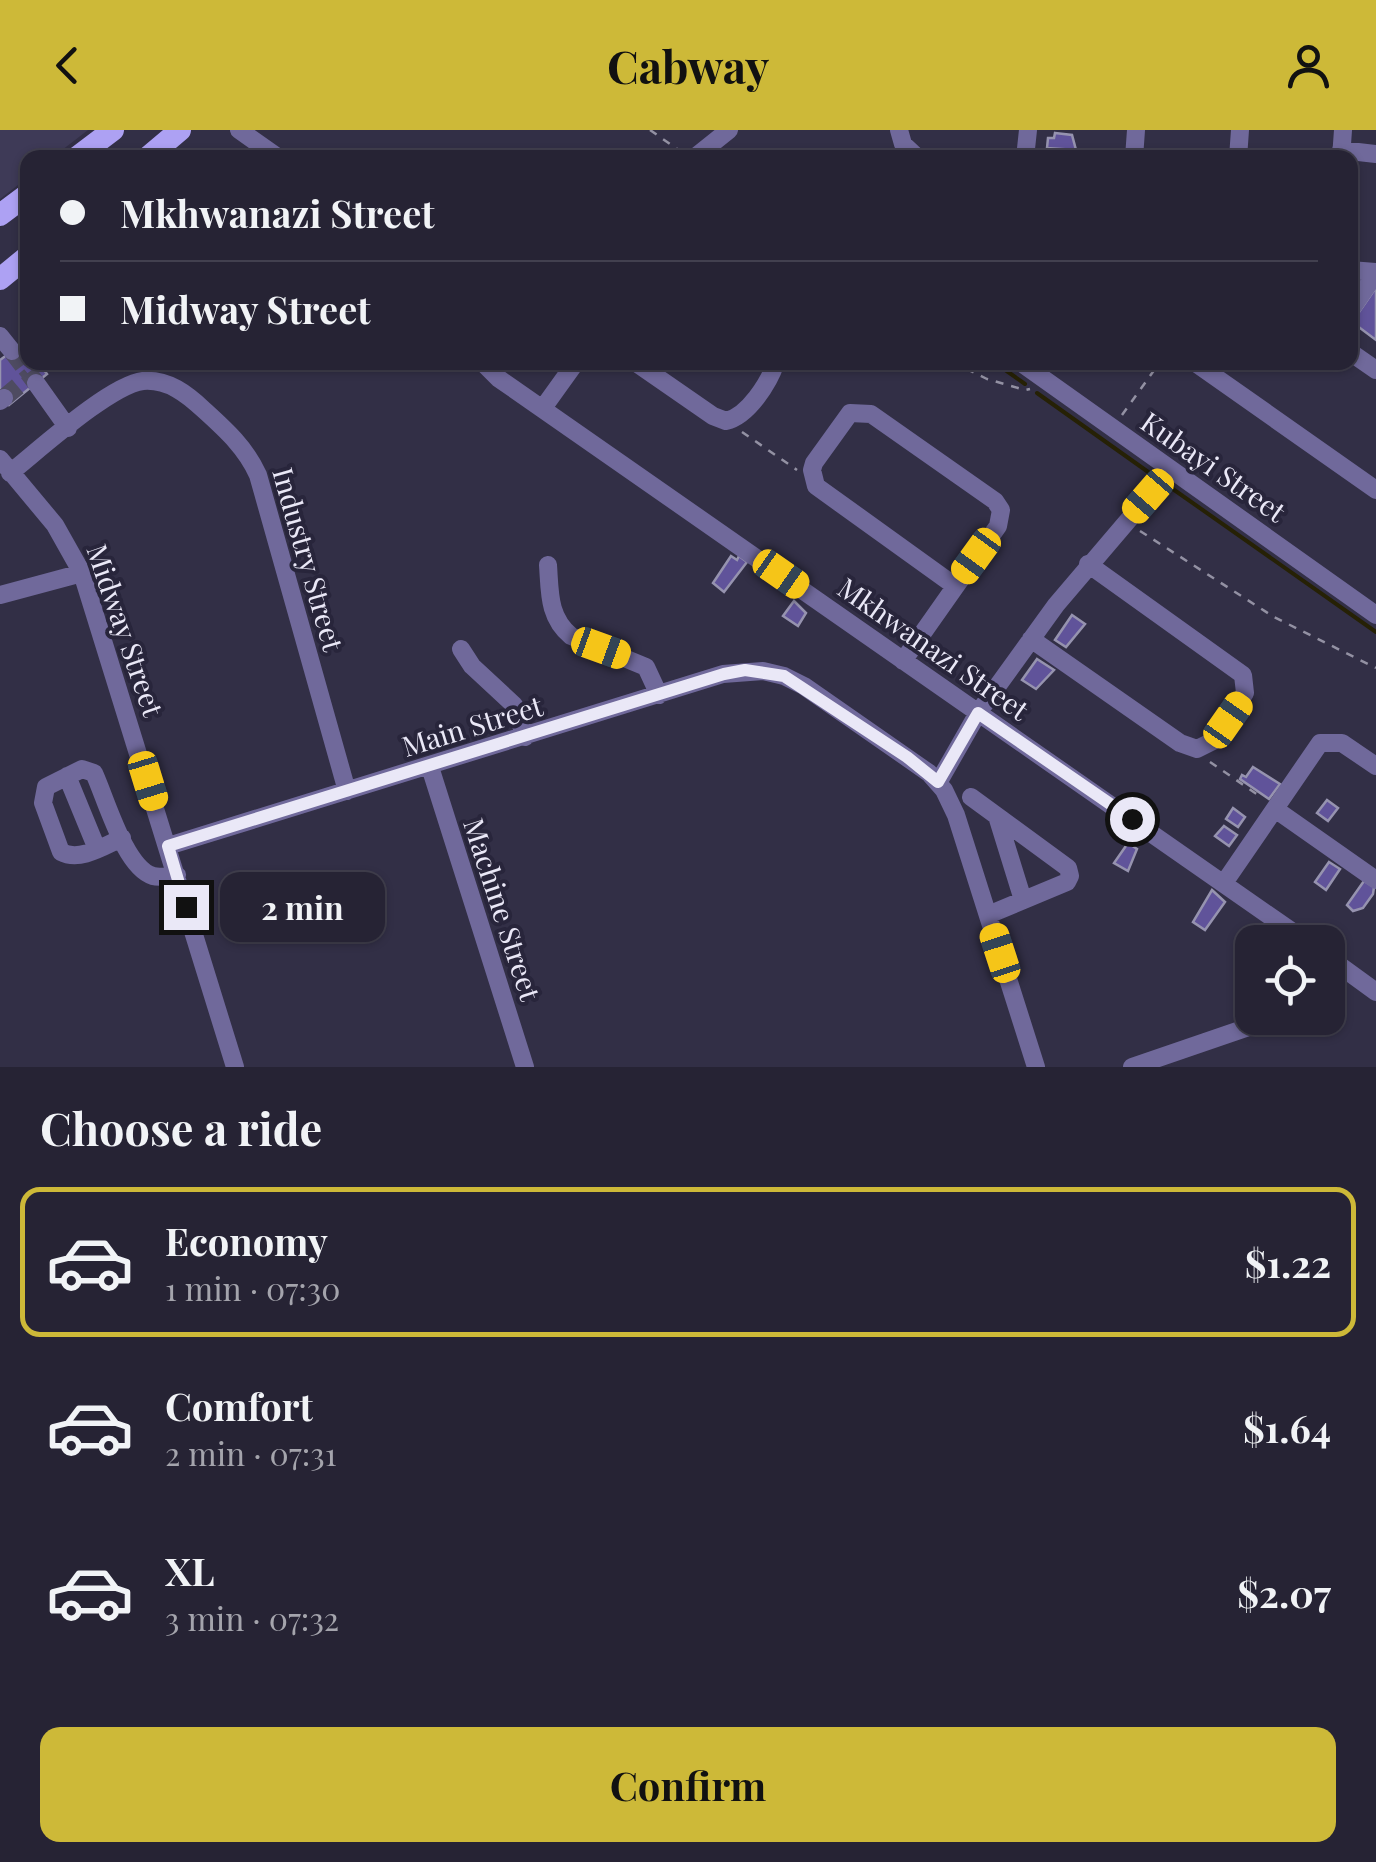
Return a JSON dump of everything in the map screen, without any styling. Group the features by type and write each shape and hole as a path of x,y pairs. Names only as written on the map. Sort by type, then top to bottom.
{"main road":[{"path":"156,150 180,130"},
{"path":"86,150 110,131"},
{"path":"0,279 20,263"}],"street":[{"path":"239,130 268,150"},
{"path":"704,150 729,130"},
{"path":"711,145 718,150"},
{"path":"1358,299 1376,273"},
{"name":"Mkhwanazi Street","path":"493,370 1283,925"},
{"path":"543,408 570,370"},
{"path":"647,370 713,416 733,420 744,412 773,370"},
{"name":"Kubayi Street","path":"1031,370 1376,615"},
{"path":"1205,370 1376,490"},
{"name":"Industry Street","path":"5,466 68,428 124,387 143,382 162,382 191,398 242,446 258,475 347,791"},
{"path":"36,383 68,428"},
{"path":"903,661 998,526 1002,515 995,500 864,412 850,413 814,463 812,474 823,494 955,586"},
{"name":"Midway Street","path":"5,466 55,526 82,573 235,1067"},
{"path":"938,782 978,713 1031,639 1088,564 1171,470"},
{"path":"1031,639 1188,748 1205,746 1214,740 1242,700 1246,686 1243,675 1088,564"},
{"path":"548,565 552,612 562,629 646,667 659,695"},
{"path":"0,594 82,573"},
{"path":"462,649 472,666 514,705 525,737"},
{"name":"Main Street","path":"168,846 745,670 784,676 907,757 938,782 956,815 1036,1067"},
{"path":"1224,883 1320,743 1335,741 1376,766"},
{"name":"Machine Street","path":"430,768 525,1067"},
{"path":"122,838 78,856 61,852 42,802 46,787 82,769 94,773 122,838 132,862 155,877 177,875"},
{"path":"67,776 97,849"},
{"path":"971,797 1068,868 1070,876 1067,882 988,916"},
{"path":"1275,808 1376,880"},
{"path":"997,816 1024,900"},
{"path":"1345,969 1376,992"},
{"path":"1132,1067 1235,1032"}],"path":[{"path":"650,130 680,150"},
{"path":"968,370 1025,390 1047,382"},
{"path":"1112,428 1154,370"},
{"path":"733,420 739,430 801,473 812,474"},
{"path":"1126,522 1274,616 1376,668"},
{"path":"1205,746 1209,761 1275,808"}],"shaded area":[{"path":"0,130 88,130 62,150 20,150 20,183 0,199"}],"building":[{"path":"1055,133 1072,135 1076,150 1047,148 1048,138 1054,138"},
{"path":"1375,289 1376,340 1358,326 1358,313"},
{"path":"20,345 20,370 44,370 47,374 9,405 0,393 0,360"},
{"path":"731,556 747,562 724,592 713,583"},
{"path":"794,601 806,613 798,626 783,616"},
{"path":"1072,615 1085,624 1066,647 1055,640"},
{"path":"1037,659 1054,670 1036,689 1022,680"},
{"path":"1253,767 1280,784 1269,799 1240,779"},
{"path":"1327,800 1338,808 1328,821 1317,813"},
{"path":"1233,808 1245,817 1238,827 1226,819"},
{"path":"1224,826 1237,835 1229,846 1215,836"},
{"path":"1128,843 1137,849 1128,871 1114,863"},
{"path":"1329,862 1340,869 1326,890 1315,882"},
{"path":"1364,881 1374,887 1373,894 1363,908 1353,911 1347,905"},
{"path":"1212,890 1225,902 1205,930 1193,922"}],"waterway":[{"path":"1005,370 1025,384"},
{"path":"1037,393 1151,474"},
{"path":"1170,487 1376,632"}],"tunnel":[{"path":"12,351 20,362"},
{"path":"26,370 36,383"},
{"path":"4,398 30,376"}],"route":[{"path":"186,907 168,846 745,670 784,676 804,686 938,782 978,713 1132,819"}]}
